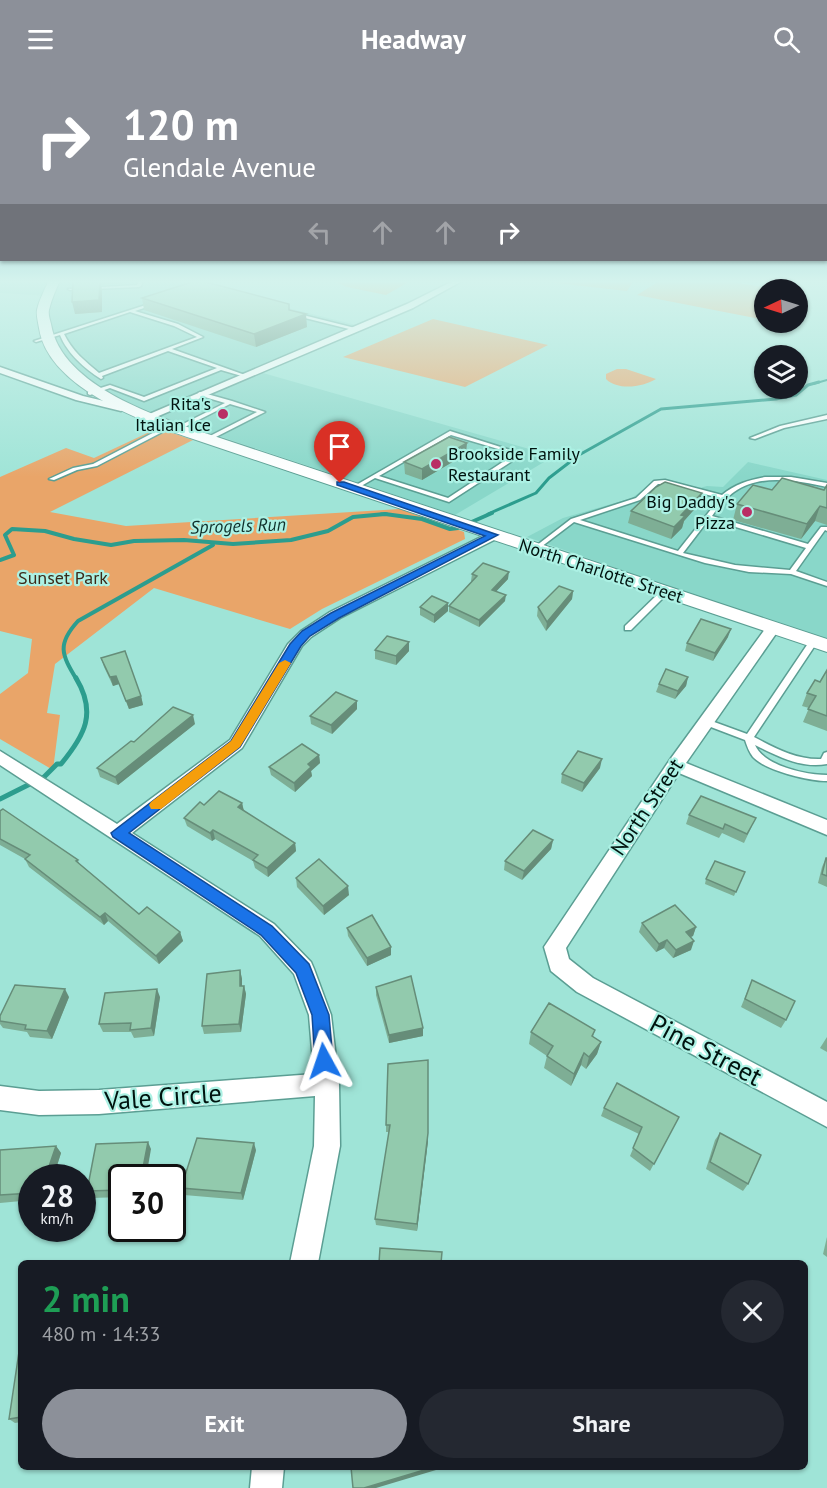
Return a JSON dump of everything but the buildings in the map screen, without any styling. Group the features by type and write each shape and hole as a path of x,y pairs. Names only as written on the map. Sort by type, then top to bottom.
{"main road":[{"name":"North Charlotte Street","path":"40,346 59,371 90,393 145,418 820,644"}],"street":[{"path":"145,418 314,346"},
{"path":"0,370 81,398 122,408"},
{"path":"118,833 236,744 296,644 306,634 335,615 493,535"},
{"name":"North Street","path":"585,985 559,964 555,947 675,765 773,628"},
{"path":"0,757 267,930 303,969 321,1015 327,1084 327,1146 305,1260"},
{"path":"675,765 827,828"},
{"name":"Pine Street","path":"585,985 827,1115"},
{"name":"Vale Circle","path":"0,1098 39,1103 99,1102 327,1084"}],"lane":[{"path":"67,346 110,386 144,399 222,368"},
{"path":"99,375 178,346"},
{"path":"169,349 243,376"},
{"path":"90,393 110,386"},
{"path":"200,394 262,412 208,439"},
{"path":"52,479 75,469 95,465 230,402"},
{"path":"753,438 782,427 827,417"},
{"path":"354,488 374,476 450,433 520,454 449,500 374,476"},
{"path":"679,554 731,490 743,483 758,480 815,482 827,485"},
{"path":"535,549 573,520 638,499 656,482 665,482 723,500"},
{"path":"710,517 810,547"},
{"path":"573,520 717,566 742,570 792,572 827,584"},
{"path":"792,572 823,528 827,529"},
{"path":"628,628 664,592"},
{"path":"749,738 820,644"},
{"path":"706,722 811,764 824,762 827,755"},
{"path":"749,738 753,750 760,759 810,778 827,778"}],"shaded area":[{"path":"52,346 311,346 256,371 554,456 455,515 138,409 103,393"},
{"path":"748,462 827,480 827,642 527,537 563,518 632,498 656,480 696,489 707,486 723,487"}],"green space":[{"path":"370,346 546,346 465,387 343,357"},
{"path":"617,369 626,369 656,379 638,386 617,385 606,379 606,374"},
{"name":"Sunset Park","path":"158,428 193,440 50,512 126,526 400,509 464,532 465,539 322,609 290,629 154,588 55,664 47,713 60,715 53,770 0,739 0,694 28,673 32,639 0,631 0,477 66,448 94,458"}],"waterway":[{"name":"Sprogels Run","path":"813,384 827,380"},
{"name":"Sprogels Run","path":"488,514 536,493 549,478 579,455 661,409 776,399 796,395 808,385 819,382"},
{"name":"Sprogels Run","path":"385,514 422,519 450,529 458,528 492,513"},
{"name":"Sprogels Run","path":"0,560 14,555 5,535 12,529 45,531 74,539 111,545 134,541 184,540 233,544 291,540 328,531 353,517 385,514"},
{"path":"77,679 67,663 64,643 78,621 213,545"},
{"path":"0,799 44,777 57,764 61,764 76,743 82,733 87,713 86,702 77,679"}],"slow traffic":[{"path":"156,805 236,744 285,663"}],"place":[{"name":"Rita's Italian Ice","path":"223,414"},
{"name":"Brookside Family Restaurant","path":"436,464"},
{"name":"Big Daddy's Pizza","path":"747,512"}],"route":[{"path":"324,1061 321,1015 303,969 267,930 118,833 236,744 296,644 306,634 335,615 493,535 340,483"}]}
